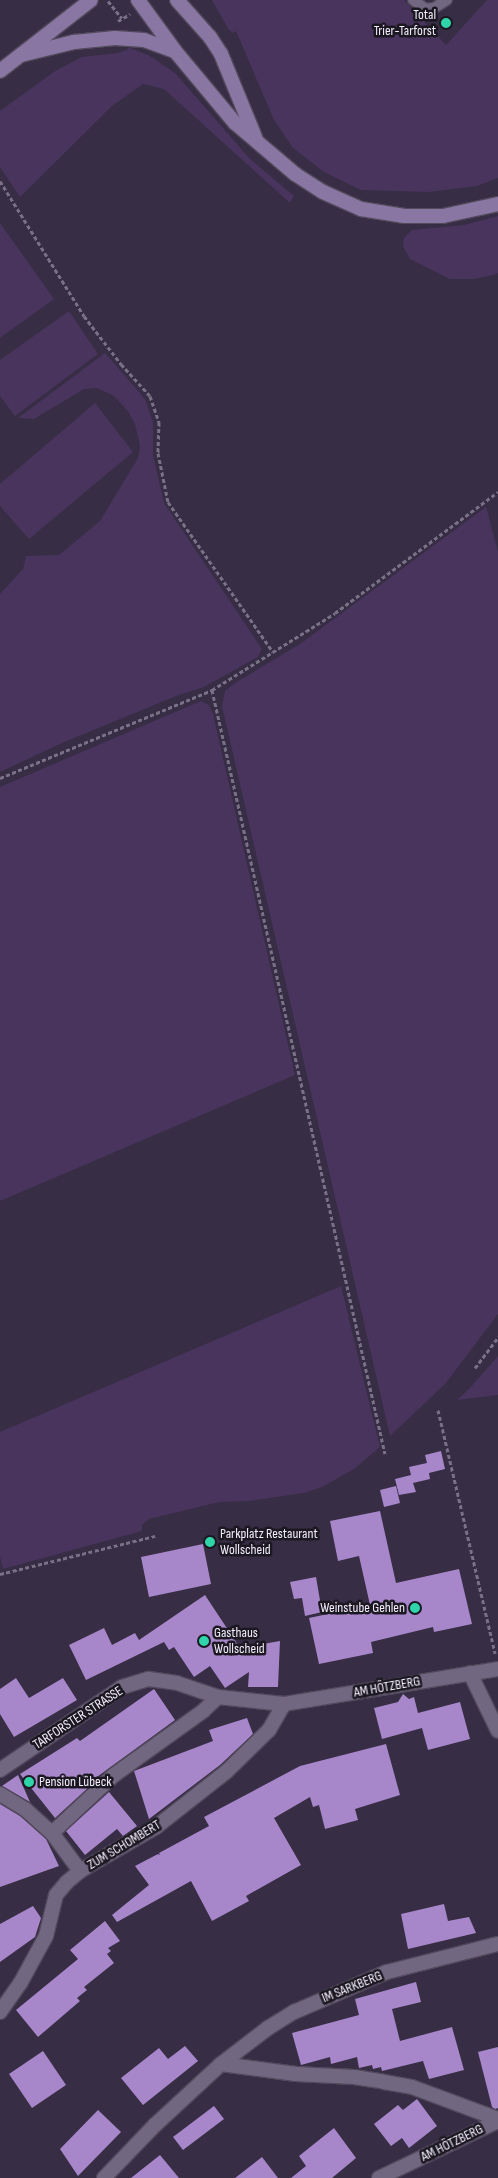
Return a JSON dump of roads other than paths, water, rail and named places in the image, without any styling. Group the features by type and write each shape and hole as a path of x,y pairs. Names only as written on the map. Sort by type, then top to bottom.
{"main road":[{"path":"0,71 92,0"},
{"path":"138,0 175,52 223,110 305,182 341,202 381,214 426,217 457,214 498,204"},
{"path":"177,0 210,37 221,54 257,140"},
{"path":"188,0 194,21"},
{"path":"21,55 74,42 115,38 144,40 175,52"}],"street":[{"name":"AM HÖTZBERG","path":"304,1702 470,1673 497,1662"},
{"path":"470,1673 498,1731"},
{"name":"TARFORSTER STRASSE","path":"0,1770 109,1696 135,1683 149,1679 163,1680 218,1697 284,1704 304,1702"},
{"path":"52,1833 114,1775 202,1711 218,1697"},
{"name":"ZUM SCHOMBERT","path":"0,2012 21,1982 46,1936 56,1894 66,1882 80,1871 156,1828 226,1772 270,1730 284,1704"},
{"path":"0,1794 25,1809 52,1833 80,1871"},
{"name":"IM SARKBERG","path":"104,2178 155,2125 221,2064 268,2028 294,2012 387,1972 498,1944"},
{"path":"221,2064 296,2074 354,2077 412,2087 498,2120"},
{"name":"AM HÖTZBERG","path":"380,2178 498,2120"}],"lane":[{"path":"414,0 426,9 434,8 447,0"}],"place":[{"name":"Total Trier-Tarforst","path":"446,23"},
{"name":"Parkplatz Restaurant Wollscheid","path":"210,1542"},
{"name":"Weinstube Gehlen","path":"415,1608"},
{"name":"Gasthaus Wollscheid","path":"204,1641"},
{"name":"Pension Lübeck","path":"29,1782"}]}
